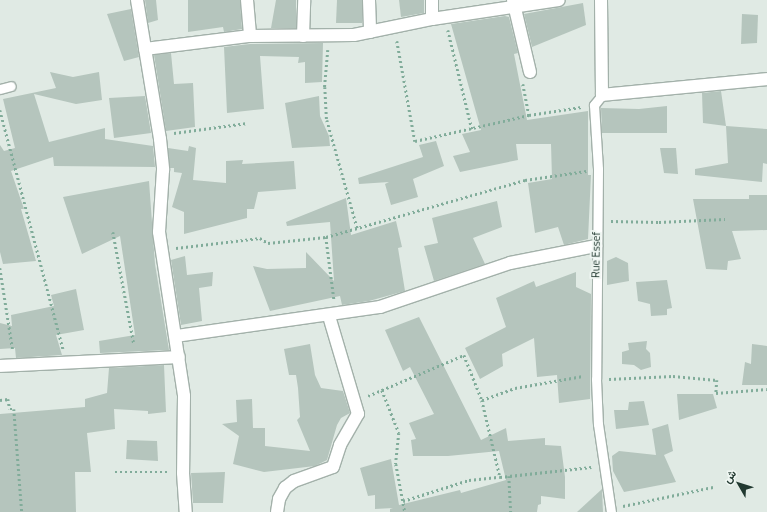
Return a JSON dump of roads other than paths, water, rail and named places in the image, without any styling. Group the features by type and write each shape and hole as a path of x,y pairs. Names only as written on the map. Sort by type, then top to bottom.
{"street":[{"path":"137,0 159,135 163,170 159,232 184,396 183,473 186,512"},
{"path":"247,0 250,36"},
{"path":"303,36 304,0"},
{"path":"369,0 370,32"},
{"path":"432,0 432,20"},
{"path":"145,49 250,36 330,36 370,32 513,3 559,0"},
{"path":"601,0 602,95 767,79"},
{"path":"513,3 530,72"},
{"path":"176,336 333,315 412,298 510,263 596,246"},
{"path":"277,512 279,499 285,488 294,481 333,467 340,445 358,414 333,315"},
{"path":"0,366 68,362 138,361 179,357"}],"lane":[{"path":"0,89 11,86"},
{"name":"Rue Essef","path":"602,95 594,105 598,169 596,246 596,377 604,465 611,510"}]}
